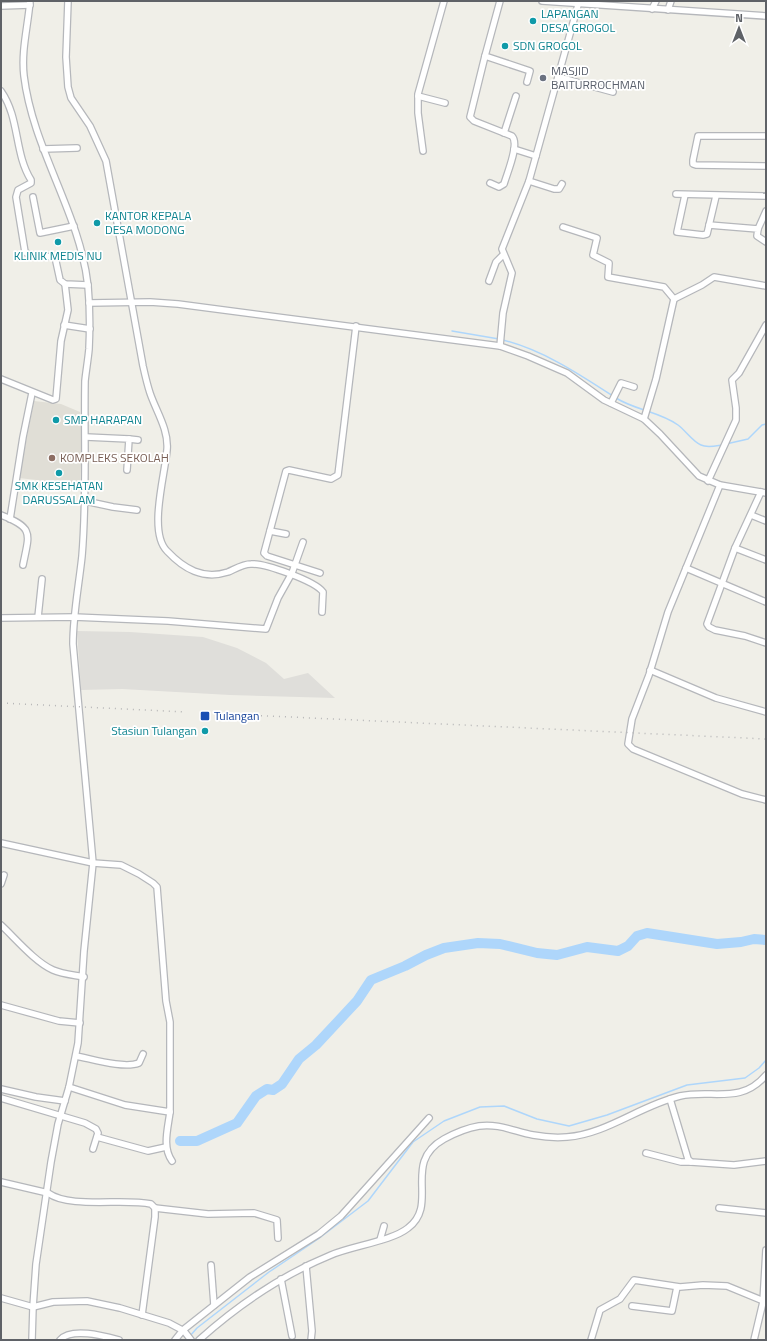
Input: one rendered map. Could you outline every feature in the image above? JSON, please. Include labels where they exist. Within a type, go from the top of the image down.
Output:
[{"type":"street","points":[[68,1],[66,57],[68,87],[71,98],[90,126],[106,161],[134,303],[143,366],[167,442],[159,524],[161,542],[165,550],[182,566],[200,574],[218,575],[251,564],[320,573]]},
{"type":"street","points":[[423,151],[418,113],[418,96],[444,1]]},
{"type":"street","points":[[490,183],[499,187],[504,184],[514,149],[514,138],[504,132],[474,121],[470,117],[500,1]]},
{"type":"street","points":[[544,1],[578,5],[766,16]]},
{"type":"street","points":[[652,9],[656,1]]},
{"type":"street","points":[[668,10],[671,1]]},
{"type":"street","points":[[1,6],[30,3],[23,54],[27,90],[44,149],[74,226],[83,260],[88,285],[90,329],[85,379],[85,501],[82,554],[74,617],[73,644],[93,863],[76,1056],[70,1087],[60,1116],[51,1162],[48,1193],[36,1264],[32,1307],[32,1340]]},
{"type":"street","points":[[500,341],[512,273],[509,264],[503,255],[502,249],[529,181],[578,5]]},
{"type":"street","points":[[485,56],[530,71],[527,82]]},
{"type":"street","points":[[558,77],[613,92]]},
{"type":"street","points":[[1,91],[9,104],[24,162],[31,180],[31,183],[18,190],[16,196],[25,252],[30,255],[55,257],[60,280],[65,284],[88,285]]},
{"type":"street","points":[[418,96],[445,103]]},
{"type":"street","points":[[504,132],[516,96]]},
{"type":"street","points":[[766,136],[698,136],[693,162],[696,165],[766,166]]},
{"type":"street","points":[[44,149],[77,148]]},
{"type":"street","points":[[514,149],[536,156]]},
{"type":"street","points":[[529,181],[554,189],[559,188],[562,184]]},
{"type":"street","points":[[676,194],[766,196]]},
{"type":"street","points":[[685,195],[677,232],[704,235],[707,234],[716,196]]},
{"type":"street","points":[[33,197],[40,233],[74,226]]},
{"type":"street","points":[[766,211],[758,229],[757,236],[766,242]]},
{"type":"street","points":[[709,225],[758,229]]},
{"type":"street","points":[[563,227],[597,238],[593,256],[609,263],[608,277],[664,287],[674,299]]},
{"type":"street","points":[[489,281],[496,262],[503,255]]},
{"type":"street","points":[[644,419],[656,379],[674,299],[716,276],[766,286]]},
{"type":"street","points":[[1,379],[32,393],[56,400],[58,396],[61,341],[68,310],[65,284]]},
{"type":"street","points":[[89,303],[178,304],[356,326],[500,341],[528,356],[567,373],[613,399],[644,419],[660,434],[695,473],[708,481],[720,485],[764,493],[751,515],[735,548],[707,626],[715,630],[744,636],[766,643]]},
{"type":"street","points":[[64,325],[90,329]]},
{"type":"street","points":[[708,481],[736,420],[732,380],[739,373],[766,325]]},
{"type":"street","points":[[322,612],[323,592],[320,588],[293,570],[264,555],[286,471],[289,470],[331,479],[338,475],[356,326]]},
{"type":"street","points":[[613,399],[621,383],[634,387]]},
{"type":"street","points":[[10,519],[32,393]]},
{"type":"street","points":[[86,438],[138,440]]},
{"type":"street","points":[[127,470],[129,439]]},
{"type":"street","points":[[720,485],[668,612],[650,670],[632,719],[628,741],[629,747],[742,794],[766,800]]},
{"type":"street","points":[[85,501],[137,510]]},
{"type":"street","points":[[1,515],[23,526],[28,534],[23,565]]},
{"type":"street","points":[[751,515],[766,521]]},
{"type":"street","points":[[270,531],[286,534]]},
{"type":"street","points":[[1,618],[74,617],[168,621],[265,629],[268,627],[274,608],[293,570],[303,542]]},
{"type":"street","points":[[735,548],[766,560]]},
{"type":"street","points":[[686,568],[766,602]]},
{"type":"street","points":[[38,617],[42,579]]},
{"type":"street","points":[[650,670],[716,698],[766,712]]},
{"type":"street","points":[[1,843],[93,863],[121,865],[139,874],[157,887],[166,1001],[170,1022],[170,1112],[166,1147],[167,1154],[172,1161]]},
{"type":"street","points":[[1,884],[4,875]]},
{"type":"street","points":[[1,925],[27,951],[47,967],[84,977]]},
{"type":"street","points":[[1,1005],[59,1021],[80,1023]]},
{"type":"street","points":[[76,1056],[116,1064],[136,1064],[139,1063],[143,1054]]},
{"type":"street","points":[[199,1340],[235,1310],[281,1279],[306,1266],[351,1247],[380,1240],[402,1232],[415,1222],[422,1203],[425,1156],[436,1143],[451,1135],[466,1129],[489,1125],[550,1137],[581,1135],[670,1098],[696,1094],[739,1093],[759,1084],[766,1075]]},
{"type":"street","points":[[70,1087],[125,1105],[170,1112]]},
{"type":"street","points":[[1,1088],[17,1097],[60,1116],[85,1123],[96,1128],[98,1134],[94,1149]]},
{"type":"street","points":[[1,1098],[17,1097],[64,1105]]},
{"type":"street","points":[[670,1098],[688,1159],[691,1162]]},
{"type":"street","points":[[176,1340],[183,1330],[250,1277],[319,1234],[340,1216],[429,1118]]},
{"type":"street","points":[[97,1137],[151,1150],[166,1147]]},
{"type":"street","points":[[646,1153],[681,1162],[734,1165],[766,1161]]},
{"type":"street","points":[[1,1182],[48,1193],[53,1197],[76,1201],[143,1202],[150,1204],[155,1208],[208,1214],[257,1214],[277,1220],[278,1238]]},
{"type":"street","points":[[142,1315],[152,1249],[155,1208]]},
{"type":"street","points":[[719,1208],[766,1213]]},
{"type":"street","points":[[380,1240],[384,1226]]},
{"type":"street","points":[[754,1340],[765,1302],[766,1250]]},
{"type":"street","points":[[211,1265],[214,1305]]},
{"type":"street","points":[[306,1266],[312,1330],[311,1340]]},
{"type":"street","points":[[281,1279],[292,1336]]},
{"type":"street","points":[[591,1340],[600,1310],[620,1299],[633,1280],[677,1287],[703,1285],[727,1286],[765,1302]]},
{"type":"street","points":[[632,1306],[672,1311],[677,1287]]},
{"type":"street","points":[[1,1298],[32,1307],[53,1302],[87,1301],[169,1323],[183,1330],[191,1340]]},
{"type":"street","points":[[60,1340],[63,1336],[75,1333],[119,1340]]},
{"type":"shaded area","name":"KOMPLEKS SEKOLAH","points":[[34,401],[61,404],[80,412],[82,438],[80,485],[19,478]]},
{"type":"shaded area","points":[[77,631],[130,632],[203,637],[237,648],[266,663],[284,679],[308,673],[335,698],[230,695],[122,689],[81,690]]},
{"type":"waterway","points":[[452,331],[499,339]]},
{"type":"waterway","points":[[503,340],[518,344],[546,356],[574,371],[613,396]]},
{"type":"waterway","points":[[616,398],[671,421],[703,446],[708,447],[722,445]]},
{"type":"waterway","points":[[726,444],[748,439],[762,425],[766,424]]},
{"type":"waterway","points":[[180,1141],[197,1141],[237,1123],[256,1096],[267,1089],[273,1090],[282,1084],[299,1059],[316,1045],[357,1001],[371,980],[444,948],[478,943],[500,944],[537,953],[557,955],[587,947],[618,951],[628,946],[637,936],[647,933],[717,944],[741,942],[754,939],[766,940]]},
{"type":"waterway","points":[[190,1336],[197,1328],[269,1272],[318,1239],[368,1201],[413,1142],[444,1121],[480,1107],[504,1106],[537,1119],[569,1126],[607,1115],[687,1085],[745,1078],[759,1068],[766,1060]]},
{"type":"railway","points":[[1,703],[186,712]]},
{"type":"railway","points":[[225,714],[766,739]]},
{"type":"place","name":"LAPANGAN DESA GROGOL","points":[[533,21]]},
{"type":"place","name":"SDN GROGOL","points":[[505,46]]},
{"type":"place","name":"MASJID BAITURROCHMAN","points":[[543,78]]},
{"type":"place","name":"KANTOR KEPALA DESA MODONG","points":[[97,223]]},
{"type":"place","name":"KLINIK MEDIS NU","points":[[58,242]]},
{"type":"place","name":"SMP HARAPAN","points":[[56,420]]},
{"type":"place","name":"KOMPLEKS SEKOLAH","points":[[52,458]]},
{"type":"place","name":"SMK KESEHATAN DARUSSALAM","points":[[59,473]]},
{"type":"place","name":"Tulangan","points":[[205,716]]},
{"type":"place","name":"Stasiun Tulangan","points":[[205,731]]}]
